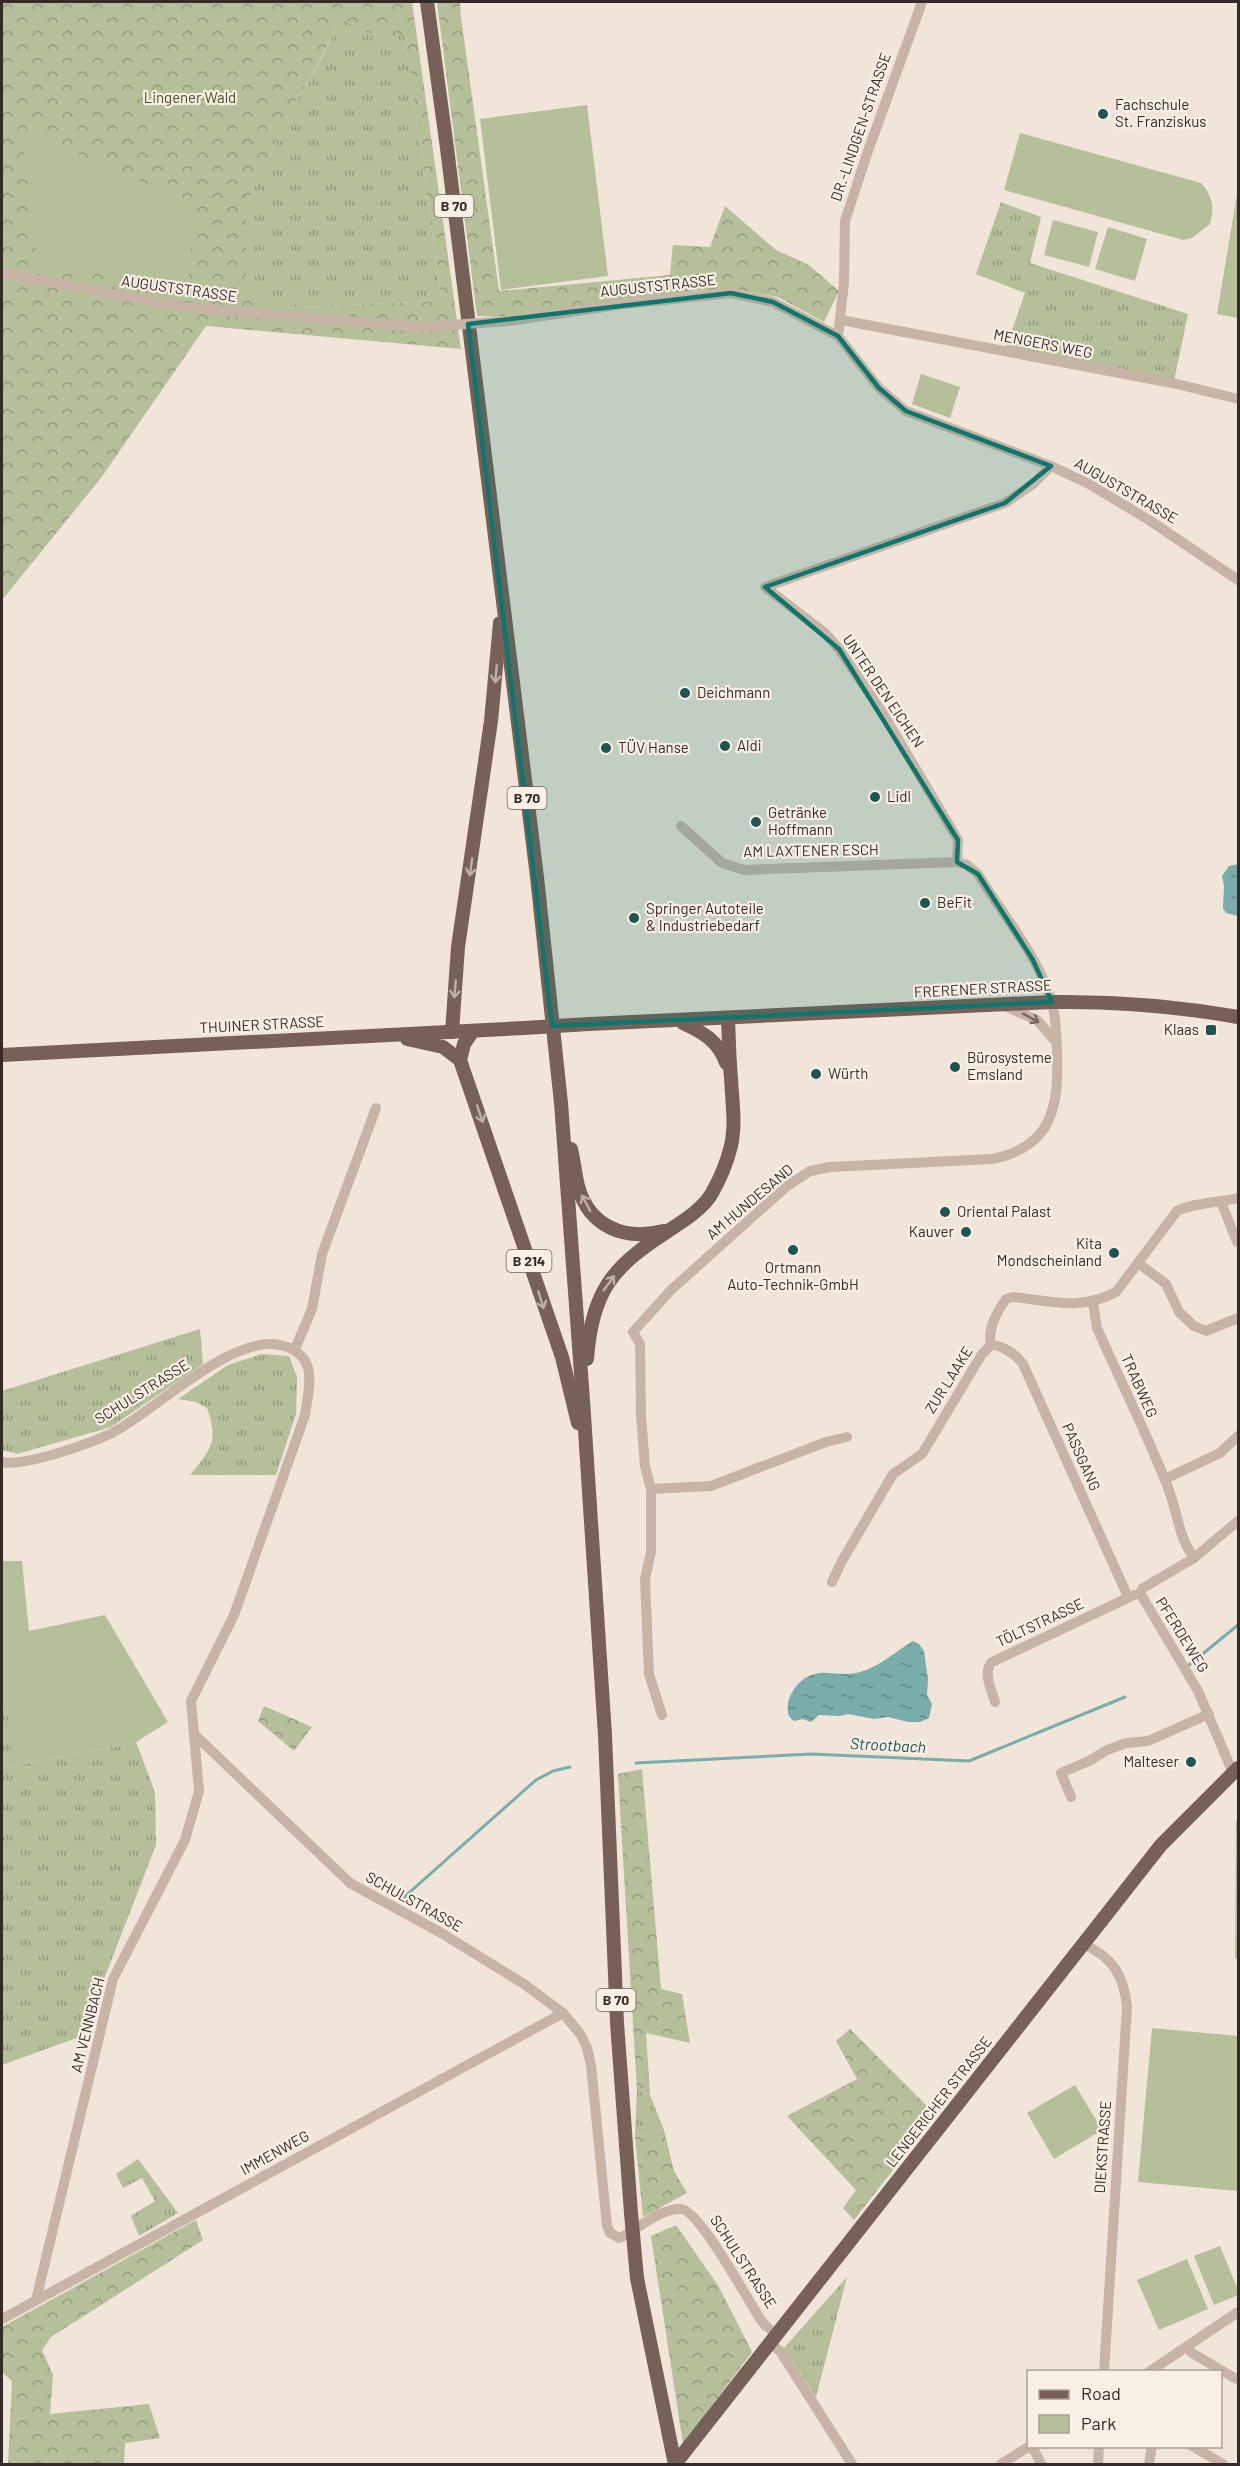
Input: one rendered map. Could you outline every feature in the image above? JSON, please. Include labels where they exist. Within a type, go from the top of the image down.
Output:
[{"type":"main road","name":"B 70","points":[[427,2],[535,865],[561,1103],[584,1400],[606,1736],[617,2023],[631,2213],[638,2278],[675,2464]]},
{"type":"main road","points":[[452,1032],[458,947],[492,721],[502,594]]},
{"type":"main road","name":"FRERENER STRASSE","points":[[589,1024],[1052,1002],[1123,1002],[1187,1008],[1239,1017]]},
{"type":"main road","points":[[584,1400],[588,1342],[599,1297],[627,1260],[688,1218],[711,1196],[722,1173],[731,1145],[734,1121],[728,1019]]},
{"type":"main road","points":[[678,1021],[702,1032],[715,1043],[723,1052],[730,1074]]},
{"type":"main road","name":"THUINER STRASSE","points":[[2,1055],[396,1036],[589,1024]]},
{"type":"main road","points":[[396,1036],[443,1047],[460,1059],[464,1044],[473,1030]]},
{"type":"main road","name":"B 214","points":[[460,1059],[561,1357],[587,1466]]},
{"type":"main road","points":[[561,1103],[579,1188],[589,1210],[602,1223],[630,1235],[651,1234],[673,1228]]},
{"type":"main road","name":"LENGERICHER STRASSE","points":[[675,2464],[1161,1845],[1236,1770]]},
{"type":"street","name":"DR.-LINDGEN-STRASSE","points":[[838,336],[841,320],[845,221],[853,191],[922,2]]},
{"type":"street","name":"AUGUSTSTRASSE","points":[[2,273],[183,307],[422,327],[508,321],[624,304],[731,293],[773,302],[838,336],[879,388],[906,411],[1051,466],[1089,484],[1239,580]]},
{"type":"street","name":"MENGERS WEG","points":[[841,320],[1177,384],[1239,399]]},
{"type":"street","name":"UNTER DEN EICHEN","points":[[957,862],[958,840],[882,712],[839,649],[825,633],[765,587],[1005,503],[1033,484],[1051,466]]},
{"type":"street","name":"AM LAXTENER ESCH","points":[[681,826],[722,863],[744,870],[957,862]]},
{"type":"street","points":[[957,862],[967,865],[978,874],[1033,960],[1052,1002]]},
{"type":"street","name":"AM HUNDESAND","points":[[662,1715],[649,1674],[645,1579],[651,1552],[651,1489],[645,1467],[641,1416],[640,1344],[633,1332],[647,1314],[788,1186],[810,1172],[830,1167],[992,1159],[1010,1155],[1042,1134],[1053,1114],[1058,1084],[1055,1013],[1052,1002]]},
{"type":"street","points":[[998,1004],[1030,1016],[1046,1029],[1056,1042]]},
{"type":"street","points":[[194,1734],[191,1701],[234,1615],[305,1415],[310,1383],[309,1369],[304,1356],[295,1349],[312,1310],[322,1254],[376,1108]]},
{"type":"street","points":[[1093,1303],[1116,1292],[1177,1211],[1190,1204],[1239,1198]]},
{"type":"street","points":[[1221,1202],[1237,1242]]},
{"type":"street","points":[[1138,1263],[1166,1284],[1179,1312],[1194,1326],[1206,1331],[1239,1318]]},
{"type":"street","name":"ZUR LAAKE","points":[[832,1582],[893,1474],[922,1454],[982,1354],[991,1345],[991,1327],[1006,1299],[1013,1297],[1046,1302],[1093,1303]]},
{"type":"street","name":"TRABWEG","points":[[1093,1303],[1097,1328],[1165,1479],[1176,1508],[1183,1541],[1194,1558]]},
{"type":"street","name":"SCHULSTRASSE","points":[[2,1462],[9,1464],[47,1456],[112,1433],[203,1371],[236,1353],[258,1345],[275,1343],[295,1349]]},
{"type":"street","name":"PASSGANG","points":[[991,1345],[1000,1346],[1020,1359],[1023,1364],[1128,1597]]},
{"type":"street","points":[[1165,1479],[1220,1453],[1239,1436]]},
{"type":"street","points":[[651,1489],[711,1486],[826,1442],[847,1437]]},
{"type":"street","name":"PFERDEWEG","points":[[1236,1770],[1194,1683],[1140,1593],[1143,1588],[1194,1558],[1239,1521]]},
{"type":"street","name":"TÖLTSTRASSE","points":[[995,1702],[987,1673],[992,1662],[1140,1593]]},
{"type":"street","points":[[1071,1797],[1060,1773],[1089,1761],[1107,1750],[1126,1743],[1148,1741],[1209,1714]]},
{"type":"street","name":"SCHULSTRASSE","points":[[194,1734],[350,1883],[524,1984],[562,2013],[581,2035],[591,2065],[596,2130],[607,2226],[610,2233],[619,2238],[667,2212],[681,2209],[688,2211],[702,2227],[852,2464]]},
{"type":"street","name":"AM VENNBACH","points":[[36,2300],[113,1979],[185,1840],[199,1791],[194,1734]]},
{"type":"street","name":"DIEKSTRASSE","points":[[1083,1944],[1100,1951],[1109,1960],[1125,1991],[1127,2007],[1104,2370]]},
{"type":"street","name":"IMMENWEG","points":[[2,2319],[562,2013]]},
{"type":"street","points":[[1152,2370],[1239,2312]]},
{"type":"street","points":[[1188,2348],[1192,2353],[1222,2370]]},
{"type":"street","points":[[1222,2370],[1239,2380]]},
{"type":"street","points":[[1001,2464],[1028,2448]]},
{"type":"street","points":[[1032,2448],[1041,2464]]},
{"type":"street","points":[[1098,2464],[1099,2448]]},
{"type":"street","points":[[1149,2464],[1152,2448]]},
{"type":"street","points":[[1195,2448],[1223,2464]]},
{"type":"highlighted area","points":[[731,293],[773,302],[838,336],[879,388],[906,411],[1051,466],[1005,503],[765,587],[839,649],[958,840],[957,862],[978,874],[1033,960],[1052,1002],[552,1026],[468,324]]},
{"type":"green space","name":"Lingener Wald","points":[[2,2],[412,2],[461,349],[206,326],[101,478],[2,600]],"holes":[[[340,18],[368,33],[405,36],[441,297],[434,301],[279,308],[256,301],[246,281],[246,212],[252,191],[289,114],[323,55]]]},
{"type":"green space","points":[[437,2],[460,2],[499,291],[670,275],[673,245],[710,247],[725,206],[776,250],[809,265],[839,291],[824,322],[778,297],[732,289],[697,291],[510,317],[477,316]]},
{"type":"green space","points":[[340,18],[368,33],[405,35],[441,297],[434,301],[279,308],[256,301],[246,281],[246,212],[252,191],[289,114],[323,56]]},
{"type":"green space","points":[[587,105],[608,276],[501,290],[480,119]]},
{"type":"green space","points":[[21,129],[195,206],[188,284],[37,264]]},
{"type":"green space","points":[[1020,133],[1201,183],[1212,202],[1210,224],[1192,238],[1183,240],[1004,190]]},
{"type":"green space","points":[[1238,188],[1238,318],[1217,314]]},
{"type":"green space","points":[[1001,202],[1041,217],[1030,263],[1188,314],[1174,381],[1006,347],[1025,293],[976,274]]},
{"type":"green space","points":[[1053,220],[1098,232],[1089,267],[1044,255]]},
{"type":"green space","points":[[1108,227],[1147,239],[1135,281],[1095,269]]},
{"type":"green space","points":[[921,374],[960,387],[950,418],[912,404]]},
{"type":"green space","points":[[200,1329],[203,1364],[111,1427],[17,1454],[2,1450],[2,1391]]},
{"type":"green space","points":[[262,1354],[289,1356],[297,1377],[296,1414],[276,1475],[190,1475],[211,1445],[211,1420],[207,1408],[196,1402],[178,1399],[228,1365]]},
{"type":"green space","points":[[2,1561],[22,1561],[29,1631],[105,1615],[168,1722],[136,1742],[8,1767],[15,1727],[2,1708]]},
{"type":"green space","points":[[264,1706],[312,1727],[294,1751],[258,1721]]},
{"type":"green space","points":[[2,1708],[15,1727],[9,1767],[136,1742],[155,1792],[156,1845],[82,2036],[2,2065]]},
{"type":"green space","points":[[642,1769],[661,1989],[682,1994],[690,2043],[646,2033],[650,2095],[637,2090],[618,1774]]},
{"type":"green space","points":[[1236,1820],[1238,1820],[1238,1959],[1235,1959]]},
{"type":"green space","points":[[1152,2028],[1238,2036],[1238,2191],[1138,2182]]},
{"type":"green space","points":[[850,2029],[936,2115],[854,2220],[843,2208],[856,2190],[787,2116],[857,2079],[836,2041]]},
{"type":"green space","points":[[1075,2085],[1102,2130],[1054,2159],[1027,2113]]},
{"type":"green space","points":[[637,2090],[650,2095],[664,2130],[635,2137]]},
{"type":"green space","points":[[664,2130],[674,2171],[687,2193],[643,2217],[635,2137]]},
{"type":"green space","points":[[138,2159],[178,2213],[139,2236],[131,2216],[155,2201],[142,2178],[123,2188],[116,2174]]},
{"type":"green space","points":[[196,2220],[203,2240],[51,2337],[42,2350],[53,2375],[50,2414],[149,2404],[160,2438],[125,2443],[124,2464],[8,2464],[12,2381],[2,2372],[2,2327]]},
{"type":"green space","points":[[676,2225],[719,2287],[752,2352],[683,2444],[651,2236]]},
{"type":"green space","points":[[1220,2246],[1238,2295],[1214,2305],[1194,2256]]},
{"type":"green space","points":[[1187,2259],[1208,2309],[1159,2330],[1137,2280]]},
{"type":"green space","points":[[847,2277],[816,2397],[784,2348]]},
{"type":"water","points":[[1238,864],[1238,916],[1226,913],[1223,908],[1222,876],[1229,866]]},
{"type":"water","points":[[913,1641],[919,1644],[924,1651],[928,1679],[927,1695],[932,1704],[929,1718],[920,1722],[908,1722],[888,1717],[874,1719],[848,1714],[819,1715],[811,1722],[803,1719],[794,1721],[789,1716],[790,1697],[805,1678],[820,1673],[851,1674],[867,1670]]},
{"type":"waterway","name":"Strootbach","points":[[1189,1665],[1238,1625]]},
{"type":"waterway","name":"Strootbach","points":[[636,1763],[811,1754],[969,1761],[1125,1697]]},
{"type":"waterway","name":"Strootbach","points":[[402,1899],[536,1780],[553,1771],[570,1767]]},
{"type":"place","name":"Fachschule St. Franziskus","points":[[1103,114]]},
{"type":"place","name":"Deichmann","points":[[685,693]]},
{"type":"place","name":"Aldi","points":[[725,746]]},
{"type":"place","name":"TÜV Hanse","points":[[606,748]]},
{"type":"place","name":"Lidl","points":[[875,797]]},
{"type":"place","name":"Getränke Hoffmann","points":[[756,822]]},
{"type":"place","name":"BeFit","points":[[925,903]]},
{"type":"place","name":"Springer Autoteile & Industriebedarf","points":[[634,918]]},
{"type":"place","name":"Klaas","points":[[1211,1030]]},
{"type":"place","name":"Bürosysteme Emsland","points":[[955,1067]]},
{"type":"place","name":"Würth","points":[[816,1074]]},
{"type":"place","name":"Oriental Palast","points":[[945,1212]]},
{"type":"place","name":"Kauver","points":[[966,1232]]},
{"type":"place","name":"Ortmann Auto-Technik-GmbH","points":[[793,1250]]},
{"type":"place","name":"Kita Mondscheinland","points":[[1114,1253]]},
{"type":"place","name":"Malteser","points":[[1191,1762]]}]
